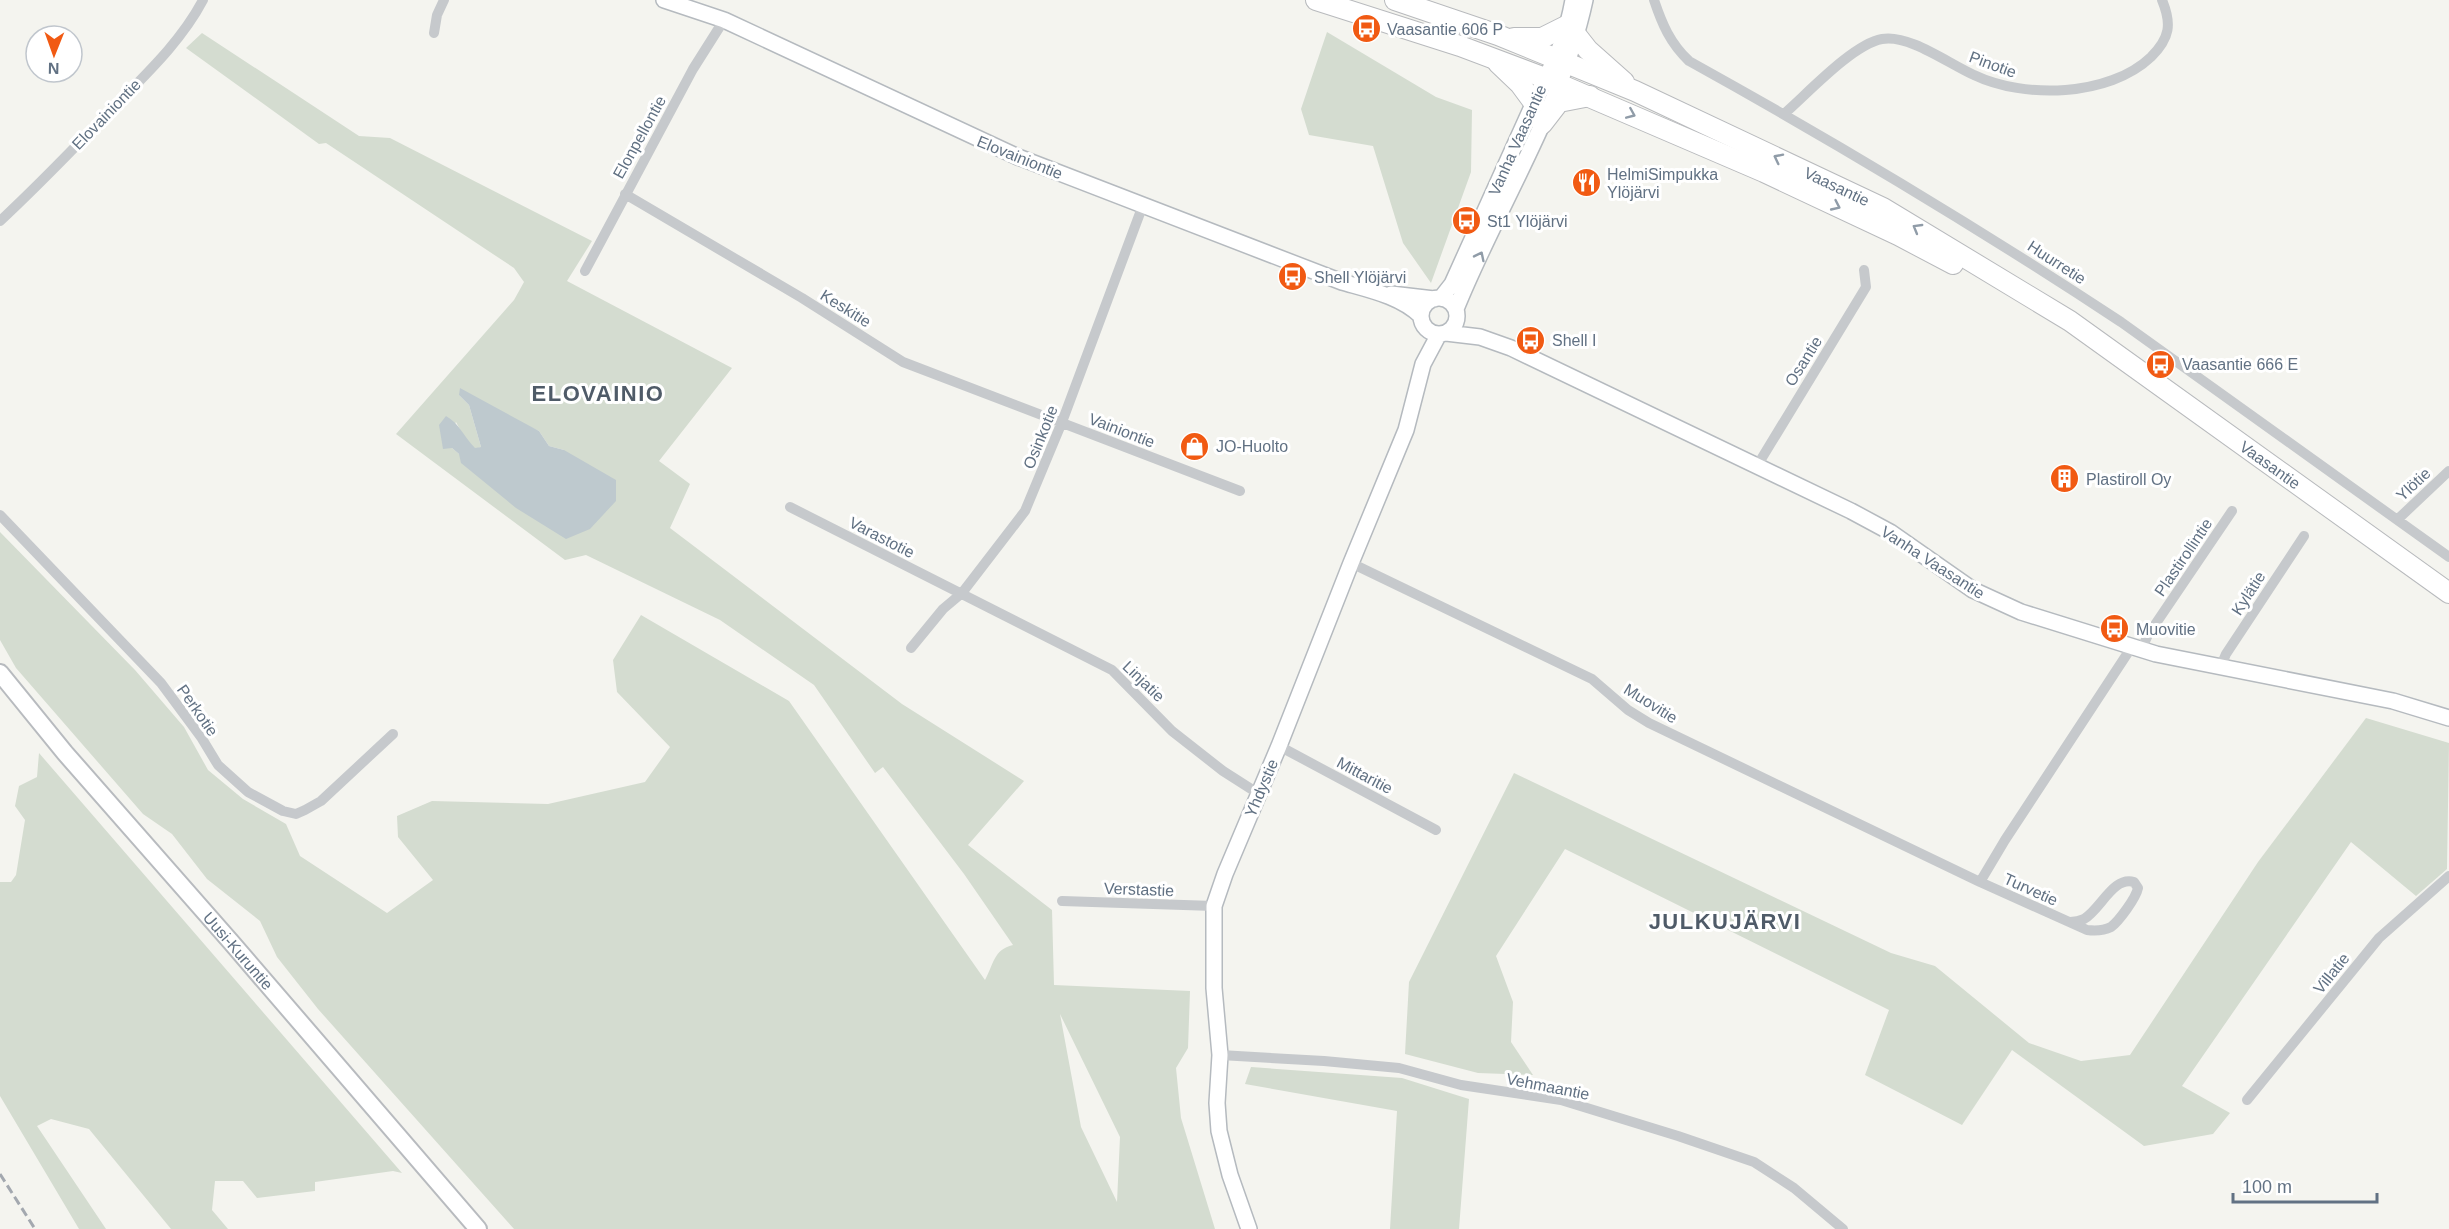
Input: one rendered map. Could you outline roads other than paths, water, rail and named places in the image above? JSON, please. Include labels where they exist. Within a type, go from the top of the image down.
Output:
[{"type":"highway","name":"Vaasantie","points":[[1316,0],[1492,57],[1590,96],[1764,172],[1888,231],[2091,337]]},
{"type":"highway","name":"Vaasantie","points":[[1395,0],[1498,35],[1635,91],[1883,208],[2037,299],[2217,424],[2449,593]]},
{"type":"highway","points":[[1498,35],[1528,40],[1573,31],[1598,60],[1635,91]]},
{"type":"highway","points":[[1492,57],[1520,84],[1534,103]]},
{"type":"highway","points":[[1542,124],[1559,102],[1590,96]]},
{"type":"main road","name":"Elovainiontie","points":[[664,0],[724,20],[1018,158],[1342,282],[1385,294],[1438,299]]},
{"type":"main road","points":[[1573,0],[1573,31]]},
{"type":"main road","points":[[1552,80],[1586,0]]},
{"type":"main road","name":"Vanha Vaasantie","points":[[1438,299],[1452,284],[1534,103],[1552,80]]},
{"type":"main road","name":"Vanha Vaasantie","points":[[1480,337],[1457,313],[1542,124],[1552,80]]},
{"type":"main road","name":"Elovainiontie","points":[[1385,294],[1415,310],[1422,318]]},
{"type":"main road","points":[[1438,299],[1450,302],[1457,313],[1455,326],[1443,334],[1430,332],[1422,318],[1424,306],[1438,299]]},
{"type":"main road","name":"Yhdystie","points":[[1422,318],[1423,363]]},
{"type":"main road","name":"Vanha Vaasantie","points":[[1443,334],[1480,337],[1534,358],[1890,532],[1973,590],[2038,618],[2136,649],[2220,668],[2393,701],[2449,718]]},
{"type":"main road","name":"Yhdystie","points":[[1249,1229],[1230,1175],[1219,1131],[1217,1103],[1220,1055],[1214,988],[1214,906],[1406,430],[1423,363],[1443,334]]},
{"type":"main road","name":"Uusi-Kuruntie","points":[[0,673],[65,753],[478,1229]]},
{"type":"street","name":"Elovainiontie","points":[[0,221],[171,47],[203,0]]},
{"type":"street","points":[[434,33],[437,15],[444,0]]},
{"type":"street","name":"Huurretie","points":[[1654,0],[1664,30],[1689,61],[1785,114],[1953,213],[2081,296],[2449,557]]},
{"type":"street","name":"Pinotie","points":[[1785,114],[1847,58],[1866,45],[1883,39],[1892,39],[1919,47],[1995,84],[2033,92],[2095,85],[2131,71],[2160,47],[2169,31],[2168,14],[2162,0]]},
{"type":"street","name":"Elonpellontie","points":[[585,271],[693,69],[724,20]]},
{"type":"street","name":"Keskitie","points":[[625,194],[802,298],[903,362],[1062,422]]},
{"type":"street","name":"Osinkotie","points":[[911,648],[943,609],[962,593],[1025,511],[1062,422],[1143,205]]},
{"type":"street","name":"Osantie","points":[[1756,466],[1866,287],[1864,270]]},
{"type":"street","name":"Vainiontie","points":[[1062,422],[1240,491]]},
{"type":"street","name":"Ylötie","points":[[2398,519],[2449,471]]},
{"type":"street","name":"Varastotie","points":[[789,507],[962,593]]},
{"type":"street","name":"Plastirollintie","points":[[2136,649],[2148,635],[2232,511]]},
{"type":"street","name":"Perkotie","points":[[0,515],[161,683],[201,737],[218,765],[248,792],[283,811],[296,814],[321,801],[393,735]]},
{"type":"street","name":"Kylätie","points":[[2220,668],[2226,654],[2304,536]]},
{"type":"street","name":"Muovitie","points":[[1351,563],[1592,679],[1628,710],[1649,723],[1980,882]]},
{"type":"street","name":"Linjatie","points":[[962,593],[1112,670],[1172,731],[1223,771],[1258,794]]},
{"type":"street","points":[[1980,882],[2005,840],[2136,649]]},
{"type":"street","name":"Mittaritie","points":[[1279,746],[1436,830]]},
{"type":"street","name":"Villatie","points":[[2247,1100],[2379,938],[2449,876]]},
{"type":"street","name":"Turvetie","points":[[1980,882],[2087,930],[2099,931],[2111,926],[2136,896],[2138,888],[2134,882],[2127,880],[2119,883],[2083,920],[2070,922]]},
{"type":"street","name":"Verstastie","points":[[1062,902],[1214,906]]},
{"type":"street","name":"Vehmaantie","points":[[1220,1055],[1399,1068],[1461,1085],[1561,1100],[1754,1162],[1794,1188],[1844,1229]]},
{"type":"railway","points":[[0,1174],[35,1229]]},
{"type":"place","name":"Vaasantie 606 P","points":[[1366,29]]},
{"type":"place","name":"HelmiSimpukka Ylöjärvi","points":[[1586,183]]},
{"type":"place","name":"St1 Ylöjärvi","points":[[1466,221]]},
{"type":"place","name":"Shell Ylöjärvi","points":[[1293,277]]},
{"type":"place","name":"Shell I","points":[[1531,340]]},
{"type":"place","name":"Vaasantie 666 E","points":[[2161,364]]},
{"type":"place","name":"JO-Huolto","points":[[1195,446]]},
{"type":"place","name":"Plastiroll Oy","points":[[2065,479]]},
{"type":"place","name":"Muovitie","points":[[2115,629]]},
{"type":"district","name":"ELOVAINIO","points":[[598,393]]},
{"type":"district","name":"JULKUJÄRVI","points":[[1725,921]]}]
